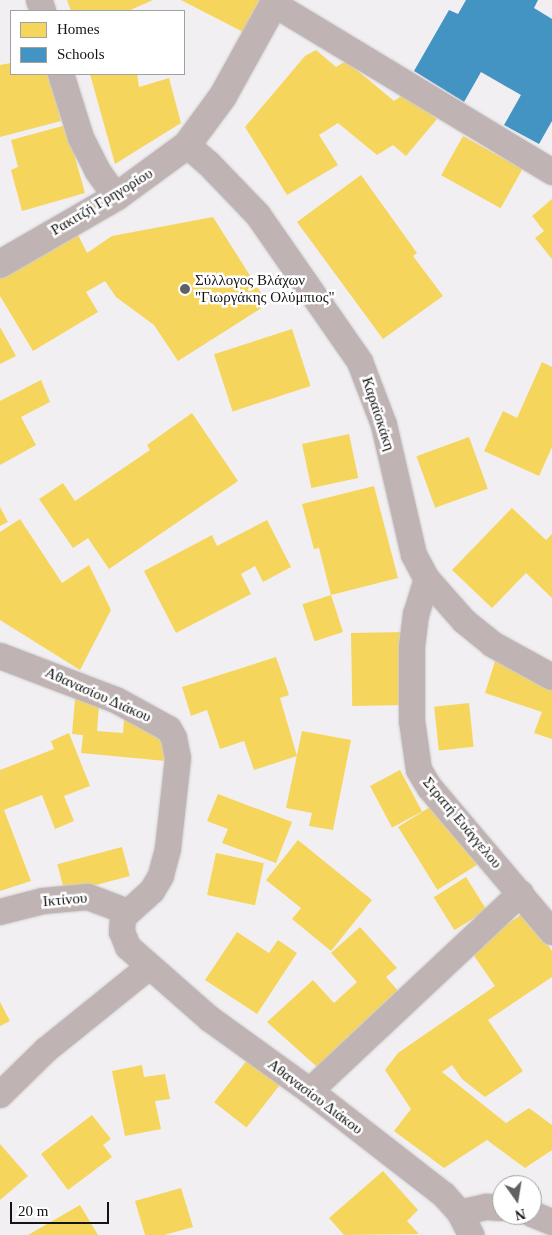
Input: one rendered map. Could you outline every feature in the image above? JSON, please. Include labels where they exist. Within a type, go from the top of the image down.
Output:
[{"type":"street","name":"Ρακιτζή Γρηγορίου","points":[[0,264],[116,197],[187,145],[223,96],[275,2],[552,172]]},
{"type":"street","points":[[61,75],[81,138],[97,170],[116,197]]},
{"type":"street","name":"Καραϊσκάκη","points":[[187,145],[208,162],[258,215],[360,362],[384,425],[414,554],[427,579],[464,620],[492,644],[552,677]]},
{"type":"street","name":"Στρατή Ευάγγελου","points":[[427,579],[416,614],[412,647],[412,722],[417,762],[430,788],[521,893],[552,932]]},
{"type":"street","name":"Αθανασίου Διάκου","points":[[0,656],[116,700],[159,722],[174,738],[177,784],[164,865],[152,891],[128,912],[122,921],[123,937],[132,951],[210,1019],[310,1091],[444,1196],[466,1224]]},
{"type":"street","points":[[310,1091],[521,893]]},
{"type":"street","name":"Ικτίνου","points":[[0,912],[43,901],[88,897],[128,912]]},
{"type":"street","points":[[0,1095],[46,1050],[149,967]]},
{"type":"street","points":[[466,1224],[487,1206],[492,1207]]},
{"type":"building: Homes","points":[[67,0],[153,0],[130,10],[71,10]]},
{"type":"building: Homes","points":[[181,0],[263,0],[245,33]]},
{"type":"building: Homes","points":[[316,50],[336,67],[346,61],[394,101],[406,93],[437,119],[406,156],[393,145],[377,155],[338,123],[319,135],[338,165],[287,195],[245,127],[305,56]]},
{"type":"building: Homes","points":[[10,63],[10,75],[49,75],[61,121],[0,137],[0,65]]},
{"type":"building: Homes","points":[[90,75],[137,75],[139,87],[169,78],[181,123],[115,164]]},
{"type":"building: Homes","points":[[66,125],[85,193],[22,211],[11,170],[18,167],[11,140]]},
{"type":"building: Homes","points":[[463,136],[522,169],[501,208],[441,175]]},
{"type":"building: Homes","points":[[361,175],[417,253],[413,256],[443,296],[383,339],[297,222]]},
{"type":"building: Homes","points":[[552,199],[552,259],[535,238],[544,231],[532,216]]},
{"type":"building: Homes","name":"Σύλλογος Βλάχων \"Γιωργάκης Ολύμπιος\"","points":[[213,217],[268,304],[178,361],[154,325],[116,297],[105,281],[86,292],[98,312],[33,351],[0,296],[0,264],[71,221],[87,253],[112,236]]},
{"type":"building: Homes","points":[[0,327],[16,356],[0,364]]},
{"type":"building: Homes","points":[[292,329],[311,386],[233,411],[214,354]]},
{"type":"building: Homes","points":[[542,362],[552,367],[552,447],[539,476],[484,451],[503,411],[517,418]]},
{"type":"building: Homes","points":[[41,380],[50,402],[21,417],[36,445],[0,465],[0,401]]},
{"type":"building: Homes","points":[[192,413],[238,481],[109,569],[88,538],[73,548],[39,499],[63,483],[75,501],[150,450],[147,445]]},
{"type":"building: Homes","points":[[349,434],[358,478],[311,488],[302,444]]},
{"type":"building: Homes","points":[[469,437],[488,489],[435,508],[416,456]]},
{"type":"building: Homes","points":[[374,486],[398,578],[331,595],[319,548],[314,549],[302,504]]},
{"type":"building: Homes","points":[[0,507],[8,522],[0,526]]},
{"type":"building: Homes","points":[[512,508],[546,540],[552,534],[552,598],[526,573],[492,608],[452,570]]},
{"type":"building: Homes","points":[[20,519],[62,583],[89,565],[111,610],[80,670],[0,620],[0,532]]},
{"type":"building: Homes","points":[[267,520],[291,567],[263,582],[255,566],[241,574],[251,594],[176,633],[144,571],[212,535],[217,546]]},
{"type":"building: Homes","points":[[331,595],[343,632],[315,641],[302,604]]},
{"type":"building: Homes","points":[[405,632],[406,705],[352,706],[351,633]]},
{"type":"building: Homes","points":[[276,657],[289,695],[280,698],[297,756],[254,770],[244,741],[220,749],[207,710],[191,716],[182,687]]},
{"type":"building: Homes","points":[[496,658],[552,681],[552,739],[534,733],[542,712],[485,693]]},
{"type":"building: Homes","points":[[76,688],[100,693],[97,731],[123,733],[124,719],[164,725],[166,761],[81,753],[83,735],[72,734]]},
{"type":"building: Homes","points":[[469,703],[474,747],[439,750],[434,707]]},
{"type":"building: Homes","points":[[302,731],[351,740],[333,830],[309,826],[312,813],[286,808]]},
{"type":"building: Homes","points":[[69,733],[90,786],[64,796],[74,821],[55,829],[42,795],[4,810],[31,881],[0,891],[0,770],[54,749],[51,741]]},
{"type":"building: Homes","points":[[400,770],[422,811],[392,827],[370,786]]},
{"type":"building: Homes","points":[[218,794],[292,822],[276,863],[222,843],[228,829],[207,821]]},
{"type":"building: Homes","points":[[438,802],[477,865],[437,890],[398,827]]},
{"type":"building: Homes","points":[[298,840],[372,900],[331,951],[292,919],[301,908],[266,880]]},
{"type":"building: Homes","points":[[122,847],[130,876],[65,893],[57,864]]},
{"type":"building: Homes","points":[[216,853],[264,863],[255,905],[207,895]]},
{"type":"building: Homes","points":[[466,877],[487,910],[454,930],[434,897]]},
{"type":"building: Homes","points":[[525,912],[552,951],[552,977],[488,1020],[523,1071],[485,1097],[462,1079],[452,1065],[442,1072],[506,1123],[529,1108],[552,1125],[552,1150],[525,1168],[487,1140],[444,1168],[394,1131],[411,1109],[385,1070],[398,1053],[495,986],[470,950]]},
{"type":"building: Homes","points":[[360,927],[397,968],[386,977],[406,1000],[326,1075],[267,1022],[313,980],[334,1003],[357,982],[331,953]]},
{"type":"building: Homes","points":[[237,932],[269,953],[278,940],[297,953],[257,1014],[205,980]]},
{"type":"building: Homes","points":[[0,1002],[10,1021],[0,1026]]},
{"type":"building: Homes","points":[[248,1059],[280,1084],[246,1128],[214,1102]]},
{"type":"building: Homes","points":[[142,1065],[144,1077],[165,1074],[170,1099],[155,1101],[161,1129],[125,1136],[112,1071]]},
{"type":"building: Homes","points":[[92,1115],[111,1139],[103,1145],[112,1157],[68,1190],[41,1154]]},
{"type":"building: Homes","points":[[0,1144],[28,1176],[0,1200]]},
{"type":"building: Homes","points":[[383,1171],[418,1210],[407,1221],[419,1234],[344,1235],[329,1218]]},
{"type":"building: Homes","points":[[181,1188],[193,1227],[164,1235],[145,1235],[135,1201]]},
{"type":"building: Homes","points":[[80,1205],[98,1235],[28,1235]]},
{"type":"building: Schools","points":[[466,0],[538,0],[534,8],[552,19],[552,121],[539,144],[504,125],[521,95],[481,72],[464,102],[414,71],[449,10],[458,14]]},
{"type":"place","name":"Σύλλογος Βλάχων \"Γιωργάκης Ολύμπιος\"","points":[[185,289]]}]
